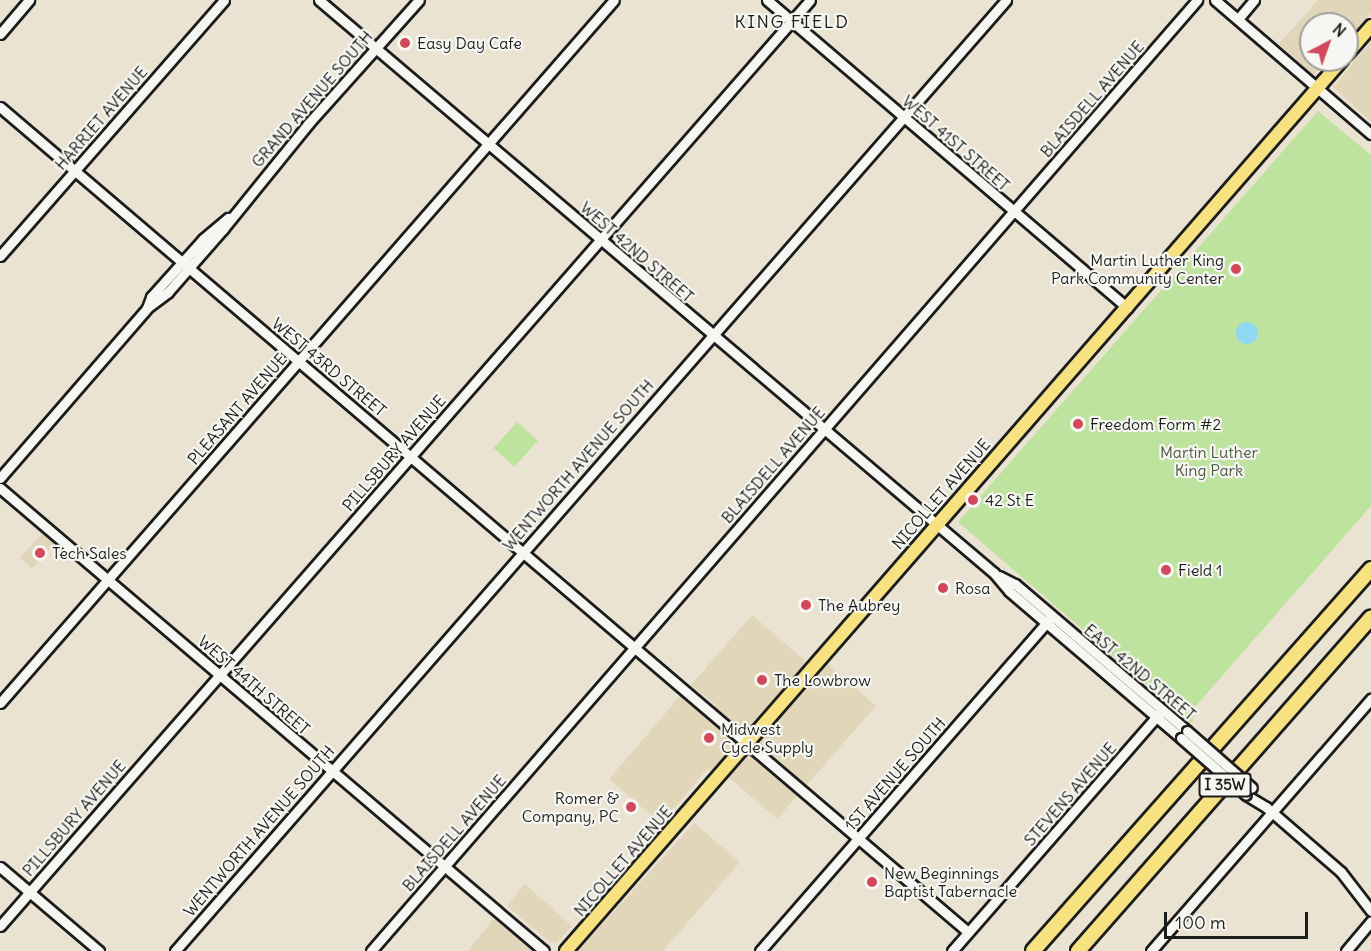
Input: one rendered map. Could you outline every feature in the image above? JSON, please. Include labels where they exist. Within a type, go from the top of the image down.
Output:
[{"type":"highway","name":"I 35W","points":[[1033,951],[1371,569]]},
{"type":"highway","name":"I 35W","points":[[1078,951],[1371,618]]},
{"type":"main road","points":[[1359,40],[1371,26]]},
{"type":"main road","name":"NICOLLET AVENUE","points":[[567,951],[1331,72]]},
{"type":"street","points":[[0,33],[29,0]]},
{"type":"street","name":"HARRIET AVENUE","points":[[0,256],[224,0]]},
{"type":"street","name":"WEST 42ND STREET","points":[[319,0],[936,525]]},
{"type":"street","name":"GRAND AVENUE SOUTH","points":[[0,478],[418,0]]},
{"type":"street","name":"PLEASANT AVENUE","points":[[0,703],[614,0]]},
{"type":"street","name":"WEST 41ST STREET","points":[[767,0],[1126,308]]},
{"type":"street","name":"PILLSBURY AVENUE","points":[[0,926],[810,0]]},
{"type":"street","name":"WENTWORTH AVENUE SOUTH","points":[[175,951],[710,335],[1006,0]]},
{"type":"street","name":"BLAISDELL AVENUE","points":[[371,951],[823,430],[1015,213],[1197,0]]},
{"type":"street","points":[[1215,0],[1371,134]]},
{"type":"street","points":[[1238,19],[1254,0]]},
{"type":"street","name":"WEST 43RD STREET","points":[[0,107],[968,932]]},
{"type":"street","name":"WEST 44TH STREET","points":[[0,488],[544,951]]},
{"type":"street","name":"EAST 42ND STREET","points":[[936,525],[1184,735],[1341,872],[1371,911]]},
{"type":"street","name":"1ST AVENUE SOUTH","points":[[760,951],[1049,620]]},
{"type":"street","points":[[1151,951],[1274,813],[1371,699]]},
{"type":"street","name":"STEVENS AVENUE","points":[[952,951],[1159,714]]},
{"type":"street","points":[[0,867],[99,951]]},
{"type":"street","points":[[1346,951],[1371,921]]},
{"type":"shaded area","points":[[1318,0],[1371,0],[1371,13],[1359,26],[1359,12],[1307,12]]},
{"type":"shaded area","points":[[1299,21],[1299,62],[1279,44]]},
{"type":"shaded area","points":[[1371,41],[1371,122],[1333,87],[1345,72],[1359,72],[1359,56]]},
{"type":"shaded area","points":[[44,532],[56,543],[32,569],[20,558]]},
{"type":"shaded area","points":[[752,615],[818,672],[827,663],[876,706],[777,819],[732,780],[707,769],[661,824],[609,779],[681,695],[706,717],[716,705],[691,685]]},
{"type":"shaded area","points":[[694,823],[740,862],[663,951],[578,951]]},
{"type":"shaded area","points":[[525,884],[572,926],[557,943],[550,942],[507,906]]},
{"type":"shaded area","points":[[494,918],[534,951],[468,951]]},
{"type":"green space","name":"Martin Luther King Park","points":[[1318,111],[1371,155],[1371,506],[1194,708],[1192,724],[958,522]]},
{"type":"green space","points":[[517,422],[538,441],[514,467],[494,448]]},
{"type":"water","points":[[1247,322],[1255,325],[1258,333],[1255,341],[1247,344],[1239,341],[1236,333],[1239,325]]},
{"type":"place","name":"Easy Day Cafe","points":[[405,43]]},
{"type":"place","name":"Martin Luther King Park Community Center","points":[[1236,269]]},
{"type":"place","name":"Freedom Form #2","points":[[1078,424]]},
{"type":"place","name":"42 St E","points":[[973,500]]},
{"type":"place","name":"Tech Sales","points":[[40,553]]},
{"type":"place","name":"Field 1","points":[[1166,570]]},
{"type":"place","name":"Rosa","points":[[943,588]]},
{"type":"place","name":"The Aubrey","points":[[806,605]]},
{"type":"place","name":"The Lowbrow","points":[[762,680]]},
{"type":"place","name":"Midwest Cycle Supply","points":[[709,738]]},
{"type":"place","name":"Romer & Company, PC","points":[[631,807]]},
{"type":"place","name":"New Beginnings Baptist Tabernacle","points":[[872,882]]},
{"type":"district","name":"KING FIELD","points":[[792,22]]}]
